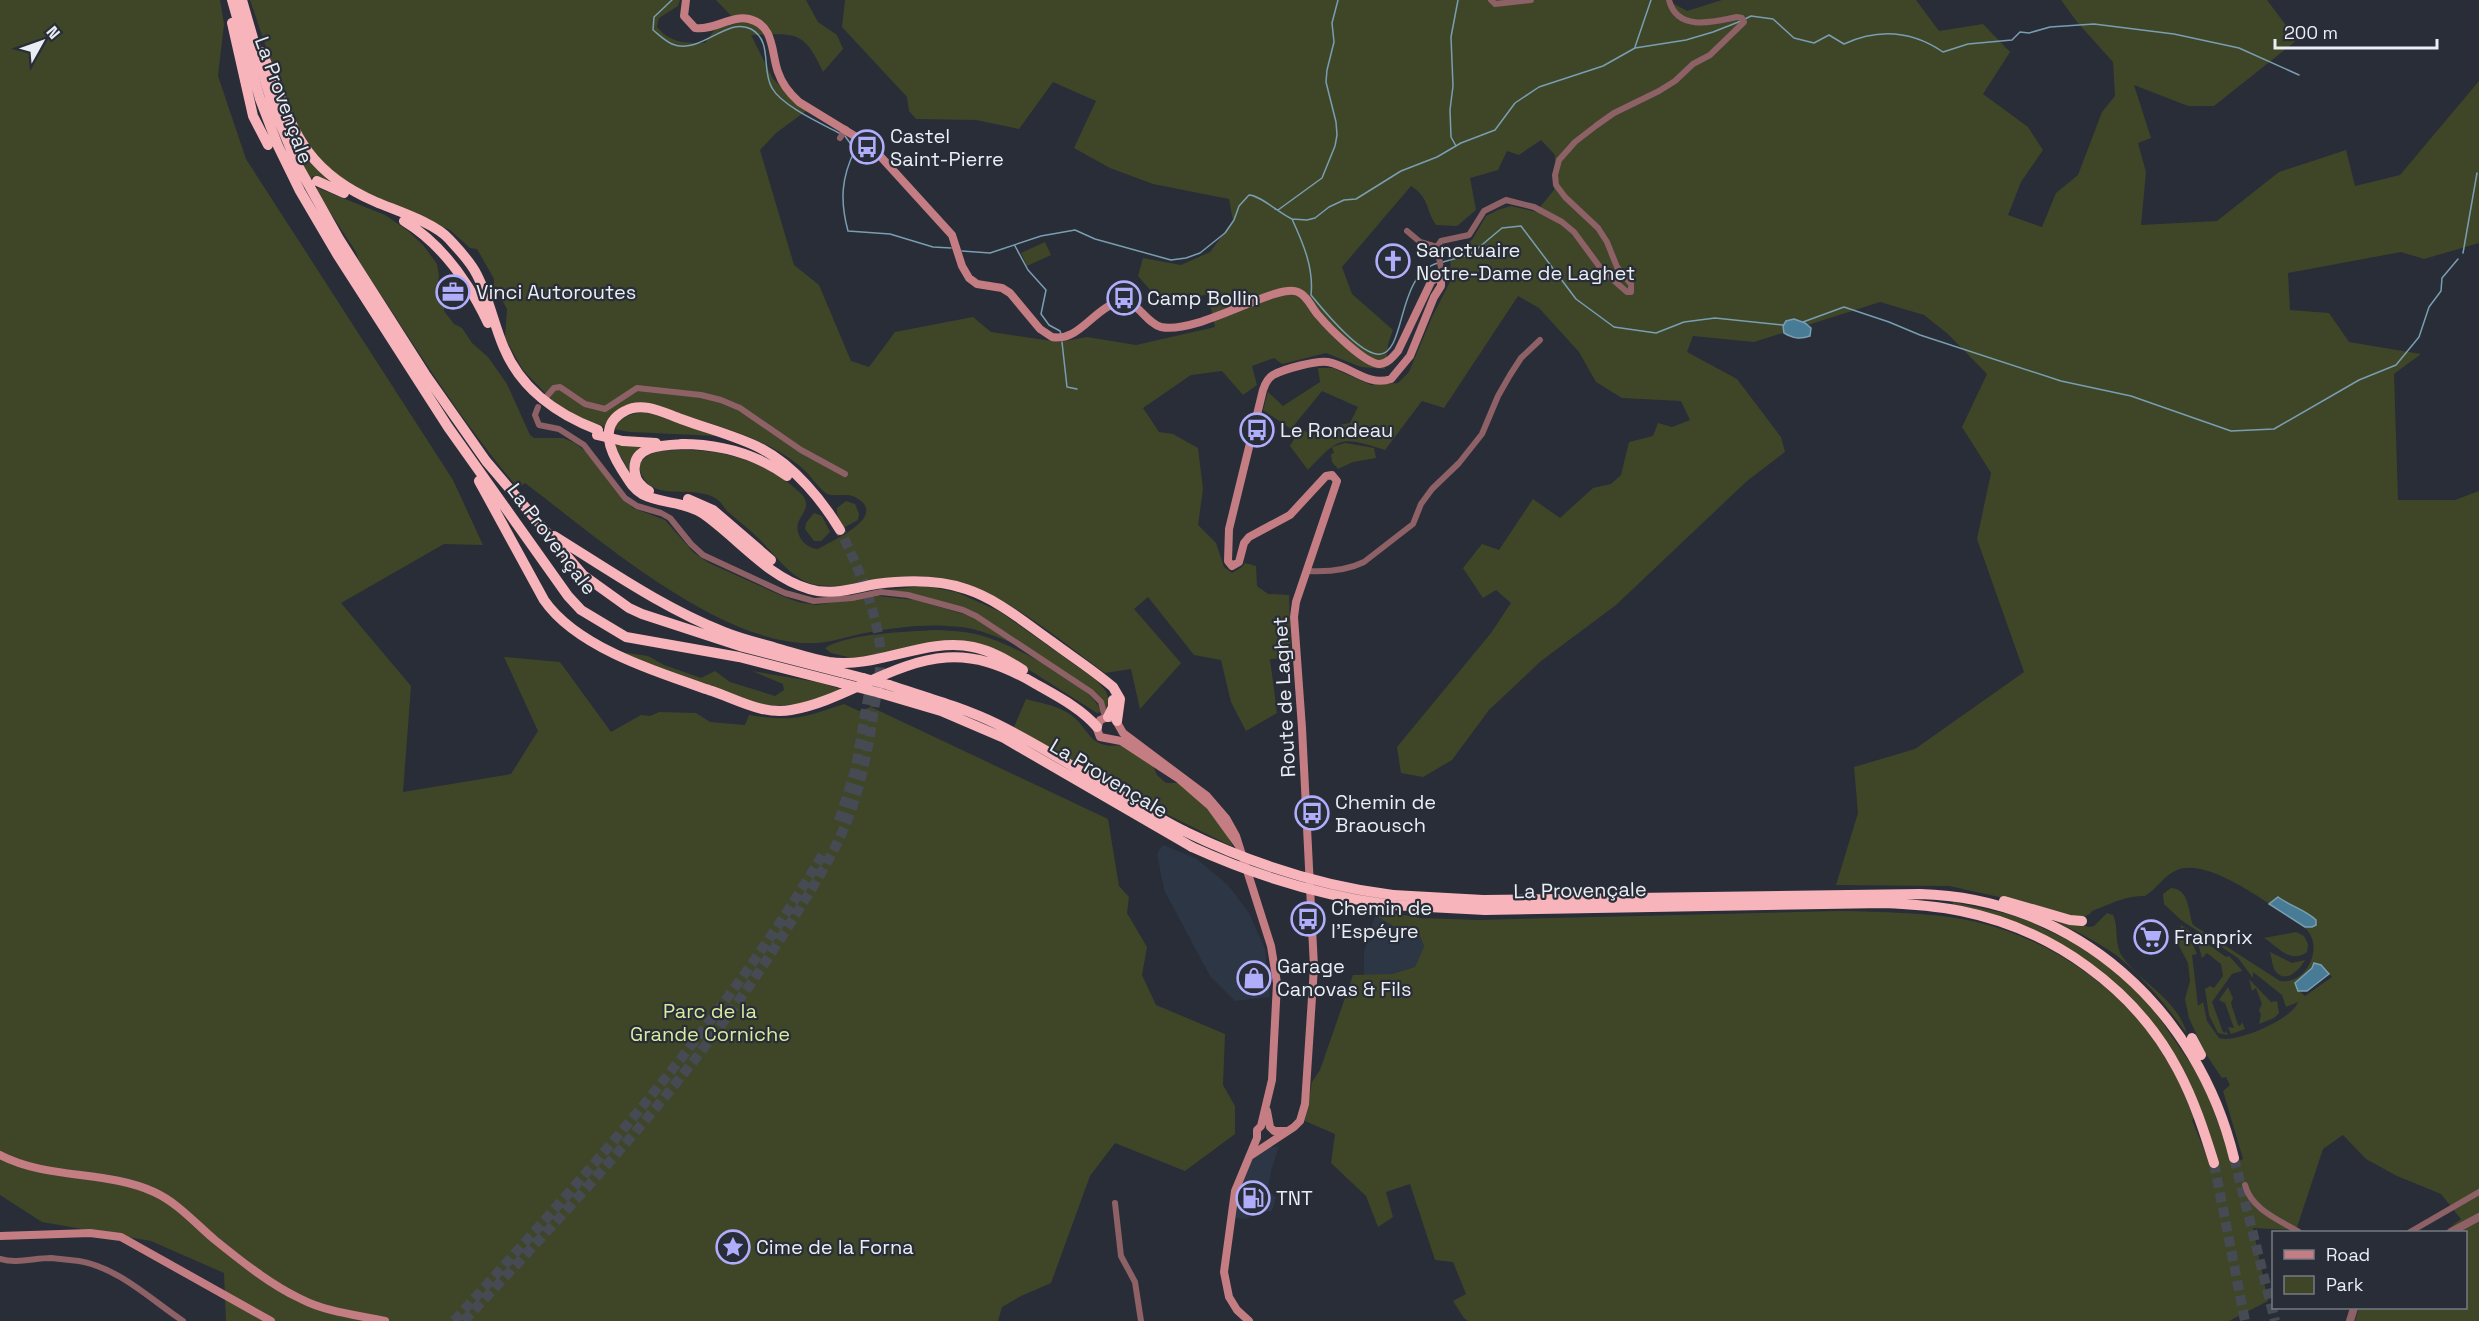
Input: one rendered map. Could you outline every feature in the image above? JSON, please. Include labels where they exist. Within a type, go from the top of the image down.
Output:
[{"type":"highway","points":[[227,0],[253,116],[268,145]]},
{"type":"highway","points":[[239,0],[292,123],[317,165],[347,189],[433,228],[448,238],[477,274],[505,351],[522,378],[540,397],[558,411],[598,433]]},
{"type":"highway","name":"La Provençale","points":[[239,0],[263,108],[300,191],[337,254],[460,444],[568,596],[580,609],[614,632],[634,639],[739,657],[941,711],[997,735],[1192,847],[1245,869],[1355,900],[1929,894],[1975,901],[2031,917],[2083,943],[2114,964],[2151,998],[2177,1029],[2206,1077],[2221,1114],[2234,1158]]},
{"type":"highway","name":"La Provençale","points":[[239,0],[272,104],[287,142],[316,200],[366,282],[463,431],[499,477],[588,580],[633,610],[742,647],[889,685],[961,709],[1005,728],[1184,831],[1224,850],[1280,871],[1392,900],[1485,910],[1884,903],[1954,910],[2003,922],[2044,940],[2073,957],[2114,988],[2138,1013],[2178,1070],[2199,1116],[2214,1163]]},
{"type":"highway","points":[[316,181],[388,212],[410,224],[429,240],[471,289],[500,351],[522,385],[557,416],[598,433],[623,438],[734,450],[774,467],[811,497],[838,531],[819,498],[774,456],[754,445],[648,408],[637,407],[620,414],[615,419],[609,436],[613,456],[639,492],[651,498],[674,501],[694,509],[775,572],[809,589],[831,592],[903,581],[935,581],[966,588],[1005,609],[1108,683],[1114,704],[1108,722]]},
{"type":"highway","points":[[623,438],[702,439],[731,443],[764,455],[788,469]]},
{"type":"highway","points":[[460,444],[550,608],[566,624],[621,658],[748,705],[778,711],[821,702],[897,668],[925,659],[968,657],[1003,667],[1029,680],[1082,714],[1108,722]]},
{"type":"highway","points":[[686,444],[655,446],[639,455],[635,474],[641,486],[653,493],[689,500],[713,510],[796,584]]},
{"type":"highway","points":[[544,530],[672,608],[737,637],[837,663],[874,661],[944,646],[973,647],[1009,661],[1108,722]]},
{"type":"highway","points":[[1929,894],[1953,892],[1976,895],[2070,920],[2082,921]]},
{"type":"highway","points":[[2192,1038],[2217,1091],[2221,1114]]},
{"type":"main road","points":[[686,0],[684,16],[695,28],[704,28],[743,18],[761,24],[770,37],[777,71],[790,94],[843,133],[866,142],[952,235],[965,273],[973,282],[1010,292],[1044,332],[1052,337],[1062,338],[1073,333],[1105,307],[1117,302],[1129,301],[1156,325],[1168,327],[1216,317],[1287,290],[1301,294],[1336,333],[1370,362],[1382,364],[1393,358],[1398,351],[1431,282],[1439,278]]},
{"type":"main road","name":"Route de Laghet","points":[[1269,1133],[1290,1131],[1303,1114],[1314,968],[1294,617],[1296,602],[1337,484],[1332,475],[1323,478],[1290,515],[1246,540],[1237,564],[1232,566],[1228,561],[1228,528],[1265,384],[1272,375],[1319,362],[1331,363],[1374,381],[1390,379],[1410,356],[1434,297],[1441,286],[1439,278]]},
{"type":"main road","points":[[1108,722],[1101,737],[1127,744],[1196,793],[1216,813],[1239,846]]},
{"type":"main road","points":[[1108,722],[1112,739]]},
{"type":"main road","points":[[1108,722],[1207,796],[1230,824],[1239,846],[1271,946],[1276,975],[1273,1073],[1266,1108],[1269,1133],[1250,1156]]},
{"type":"main road","points":[[1250,1321],[1237,1310],[1229,1298],[1224,1272],[1235,1191],[1257,1138],[1256,1132],[1269,1133]]},
{"type":"main road","points":[[1257,1138],[1269,1133]]},
{"type":"main road","points":[[0,1155],[32,1168],[122,1182],[156,1192],[178,1206],[215,1240],[301,1299],[319,1306],[385,1321]]},
{"type":"main road","points":[[0,1236],[90,1233],[121,1237],[271,1321]]},
{"type":"street","points":[[1491,0],[1500,5],[1531,0]]},
{"type":"street","points":[[1439,278],[1441,268],[1437,248],[1441,241],[1469,235],[1484,211],[1506,200],[1534,207],[1566,225],[1574,232],[1602,270],[1627,292],[1630,292],[1631,284],[1617,267],[1604,237],[1598,228],[1564,197],[1556,185],[1555,175],[1559,160],[1582,136],[1614,113],[1675,81],[1692,64],[1710,55],[1744,22],[1742,18],[1737,17],[1700,24],[1677,14],[1669,0]]},
{"type":"street","points":[[1407,231],[1420,242],[1437,248]]},
{"type":"street","points":[[1307,571],[1341,570],[1355,566],[1364,562],[1413,524],[1421,504],[1432,489],[1459,463],[1482,434],[1498,396],[1510,375],[1521,358],[1540,340]]},
{"type":"street","points":[[547,396],[554,388],[560,387],[585,404],[605,409],[637,388],[701,394],[740,408],[801,450],[845,474]]},
{"type":"street","points":[[538,407],[535,415],[538,425],[559,429],[584,445],[630,502],[670,518],[686,539],[703,555],[798,598],[824,601],[881,592],[927,599],[969,613],[1091,692],[1101,702],[1108,722]]},
{"type":"street","points":[[2245,1185],[2249,1199],[2296,1231]]},
{"type":"street","points":[[2413,1231],[2479,1192]]},
{"type":"street","points":[[1115,1203],[1121,1256],[1135,1282],[1141,1321]]},
{"type":"street","points":[[2454,1231],[2479,1217]]},
{"type":"street","points":[[0,1258],[14,1261],[51,1258],[96,1266],[117,1275],[183,1321]]},
{"type":"shaded area","points":[[1163,845],[1197,859],[1229,886],[1249,913],[1265,949],[1270,997],[1235,1001],[1210,976],[1164,890],[1157,854]]},
{"type":"shaded area","points":[[1375,915],[1395,927],[1420,936],[1424,946],[1415,967],[1392,974],[1364,976],[1364,952]]},
{"type":"shaded area","points":[[1279,1146],[1268,1190],[1276,1198],[1272,1211],[1259,1212],[1247,1219],[1234,1218],[1245,1173],[1253,1158],[1267,1148]]},
{"type":"green space","name":"Parc de la Grande Corniche","points":[[0,0],[220,0],[224,24],[218,76],[246,159],[453,480],[483,545],[444,544],[341,603],[411,686],[403,792],[511,774],[538,731],[504,657],[560,662],[611,732],[641,715],[650,716],[659,712],[696,713],[710,722],[745,725],[749,715],[787,718],[807,715],[844,704],[859,711],[871,707],[1108,819],[1119,886],[1129,897],[1127,913],[1147,947],[1142,975],[1156,1005],[1225,1034],[1223,1085],[1235,1106],[1235,1134],[1185,1171],[1115,1143],[1090,1176],[1051,1283],[1002,1307],[998,1321],[226,1321],[224,1273],[151,1241],[42,1222],[0,1195]]},
{"type":"green space","points":[[250,0],[680,0],[678,6],[659,18],[657,27],[673,39],[705,43],[715,29],[738,23],[716,0],[806,0],[818,22],[837,35],[843,49],[823,72],[810,48],[796,37],[778,34],[751,35],[773,79],[806,111],[776,133],[760,150],[794,265],[819,285],[851,361],[869,367],[895,332],[973,317],[991,332],[1059,342],[1087,337],[1136,345],[1215,327],[1208,294],[1164,306],[1138,276],[1143,258],[1181,265],[1210,252],[1233,221],[1229,199],[1153,184],[1110,168],[1074,148],[1096,101],[1053,82],[1019,129],[976,120],[916,119],[909,111],[907,97],[842,27],[845,0],[1667,0],[1687,11],[1722,0],[1916,0],[1939,31],[1983,24],[2010,52],[1983,94],[2028,127],[2043,150],[2021,182],[2008,215],[2042,227],[2056,193],[2078,175],[2102,112],[2115,96],[2113,62],[2077,22],[2061,0],[2267,0],[2297,40],[2214,106],[2188,106],[2134,85],[2151,138],[2138,143],[2146,172],[2141,225],[2217,221],[2279,172],[2346,150],[2355,186],[2400,175],[2479,81],[2479,243],[2424,259],[2401,252],[2288,273],[2290,310],[2329,313],[2349,342],[2421,354],[2394,374],[2398,500],[2455,500],[2479,491],[2479,1321],[2355,1321],[2359,1309],[2467,1309],[2467,1231],[2445,1231],[2461,1219],[2441,1194],[2397,1176],[2366,1159],[2343,1135],[2323,1149],[2296,1230],[2253,1228],[2268,1301],[2229,1321],[1468,1321],[1453,1301],[1466,1294],[1453,1262],[1435,1260],[1410,1184],[1386,1192],[1393,1217],[1378,1227],[1366,1196],[1331,1163],[1335,1134],[1305,1121],[1312,1082],[1320,1070],[1353,975],[1392,974],[1415,967],[1424,946],[1420,936],[1395,927],[1375,915],[1376,910],[1421,918],[1478,920],[1839,911],[1903,913],[1951,917],[1999,928],[2059,955],[2087,973],[2113,994],[2157,1044],[2182,1089],[2212,1169],[2219,1167],[2198,1103],[2119,987],[1996,915],[1953,904],[1953,902],[2008,914],[2028,921],[2072,942],[2114,970],[2151,1006],[2202,1080],[2233,1163],[2243,1159],[2223,1091],[2230,1085],[2226,1077],[2222,1078],[2205,1053],[2189,1018],[2185,999],[2190,981],[2188,963],[2177,942],[2179,932],[2192,943],[2197,954],[2192,955],[2198,1006],[2203,1002],[2207,1021],[2219,1038],[2237,1037],[2263,1029],[2286,1016],[2298,1002],[2286,1007],[2282,995],[2253,972],[2253,978],[2238,958],[2181,920],[2164,904],[2163,894],[2171,888],[2182,892],[2193,925],[2280,981],[2290,981],[2305,971],[2313,954],[2313,945],[2306,929],[2279,910],[2225,878],[2191,868],[2172,873],[2145,896],[2118,900],[2078,919],[2026,903],[1949,886],[1836,885],[1858,813],[1854,767],[1915,749],[2024,672],[1977,539],[1991,473],[1962,427],[1987,374],[1948,334],[1924,315],[1880,302],[1754,342],[1693,336],[1687,352],[1737,379],[1781,437],[1785,452],[1747,481],[1616,605],[1541,661],[1489,710],[1452,760],[1423,777],[1401,773],[1397,747],[1491,633],[1511,603],[1496,590],[1483,598],[1463,568],[1482,544],[1499,550],[1533,499],[1560,518],[1593,488],[1611,484],[1621,475],[1629,442],[1653,436],[1658,423],[1672,427],[1690,420],[1681,401],[1622,398],[1596,382],[1579,352],[1539,308],[1518,296],[1444,408],[1422,401],[1385,450],[1358,442],[1342,442],[1327,451],[1308,470],[1290,446],[1300,429],[1319,437],[1330,434],[1334,426],[1350,423],[1358,407],[1322,391],[1291,429],[1263,410],[1268,392],[1283,406],[1320,382],[1318,368],[1333,368],[1371,385],[1398,383],[1409,372],[1432,317],[1450,282],[1451,251],[1472,240],[1486,216],[1511,206],[1536,212],[1554,190],[1555,155],[1541,140],[1519,155],[1507,151],[1498,170],[1470,178],[1476,210],[1457,226],[1436,225],[1424,199],[1411,186],[1342,267],[1352,294],[1393,330],[1388,344],[1385,369],[1361,367],[1326,353],[1282,364],[1274,358],[1252,366],[1257,385],[1243,395],[1222,371],[1191,375],[1143,408],[1159,432],[1173,434],[1198,448],[1203,489],[1198,525],[1216,543],[1224,567],[1232,573],[1245,563],[1256,566],[1257,586],[1268,594],[1289,595],[1291,658],[1270,659],[1277,713],[1246,731],[1231,702],[1221,660],[1194,655],[1148,597],[1134,609],[1181,663],[1140,709],[1131,669],[1105,673],[1018,610],[970,586],[944,579],[918,576],[834,586],[809,583],[794,575],[718,500],[708,495],[661,490],[651,486],[643,478],[639,465],[647,456],[656,452],[695,450],[743,459],[772,472],[803,496],[806,506],[798,523],[798,532],[805,543],[818,549],[855,527],[863,520],[866,512],[864,504],[855,497],[827,494],[805,470],[785,455],[726,428],[643,403],[606,427],[573,415],[555,403],[523,370],[505,338],[507,309],[477,249],[470,248],[450,230],[356,188],[325,167],[300,131],[275,74]],"holes":[[[2321,965],[2332,977],[2305,996],[2297,989],[2297,981],[2312,968]]]},
{"type":"green space","points":[[281,115],[343,190],[313,176],[310,180]]},
{"type":"green space","points":[[318,188],[385,215],[407,230],[423,245],[437,264],[439,276],[437,290],[445,301],[444,311],[454,324],[462,328],[472,343],[488,357],[507,384],[530,435],[534,438],[563,438],[575,443],[586,452],[633,508],[665,520],[694,553],[709,563],[798,602],[816,605],[877,596],[915,600],[974,617],[1013,643],[974,630],[937,625],[889,629],[816,643],[779,640],[741,628],[702,609],[662,585],[624,559],[525,483],[518,488],[475,434],[435,377],[359,261],[356,252],[315,189]]},
{"type":"green space","points":[[1045,242],[1051,255],[1027,266],[1021,253]]},
{"type":"green space","points":[[646,412],[719,436],[630,432],[614,429],[627,416]]},
{"type":"green space","points":[[1345,443],[1374,448],[1376,458],[1353,462],[1338,469],[1332,462],[1331,454],[1334,453],[1332,447]]},
{"type":"green space","points":[[614,444],[643,446],[630,463],[630,473]]},
{"type":"green space","points":[[846,501],[855,504],[859,514],[858,520],[843,528],[837,508]]},
{"type":"green space","points":[[814,513],[822,516],[830,532],[821,541],[814,541],[805,529],[806,523]]},
{"type":"green space","points":[[924,586],[956,592],[999,611],[1096,680],[1107,694],[1106,710],[1090,689],[972,611],[913,593],[878,591]]},
{"type":"green space","points":[[935,630],[980,635],[1032,657],[1084,690],[1101,712],[1097,713],[1023,666],[984,646],[852,658],[831,653],[825,648],[863,636]]},
{"type":"green space","points":[[620,652],[648,656],[664,665],[701,678],[715,671],[730,682],[775,696],[784,690],[783,684],[752,671],[817,682],[844,690],[790,705],[755,704]]},
{"type":"green space","points":[[1026,699],[1063,710],[1075,719],[1095,741],[1110,746],[1122,745],[1153,766],[1157,775],[1166,783],[1178,783],[1206,806],[1226,833],[1233,847],[1156,809],[1014,727]]},
{"type":"green space","points":[[2043,913],[2089,927],[2094,926],[2107,913],[2113,915],[2122,956],[2167,1001],[2182,1022],[2187,1034],[2154,992],[2116,955],[2080,933],[2042,915]]},
{"type":"green space","points":[[2181,925],[2226,957],[2229,956],[2242,971],[2232,974],[2212,1002],[2223,1032],[2226,1031],[2228,1035],[2218,1033],[2209,1015],[2205,989],[2210,986],[2214,988],[2223,976],[2221,964],[2207,953],[2202,958],[2198,943],[2180,929]]},
{"type":"green space","points":[[2296,932],[2304,936],[2308,944],[2307,952],[2301,955],[2284,953],[2264,938]]},
{"type":"green space","points":[[2270,952],[2292,963],[2305,960],[2297,971],[2284,976],[2276,972]]},
{"type":"green space","points":[[2249,979],[2271,1002],[2277,1001],[2279,1013],[2274,1018],[2259,1024],[2261,1015],[2259,1010],[2262,1004],[2256,988],[2252,991]]},
{"type":"green space","points":[[2228,987],[2233,998],[2231,1003],[2238,1025],[2240,1026],[2242,1022],[2245,1029],[2231,1034],[2228,1027],[2234,1028],[2225,1003],[2219,1000]]},
{"type":"water","points":[[1794,319],[1811,328],[1810,336],[1796,338],[1784,333],[1783,326],[1786,321]]},
{"type":"water","points":[[2278,897],[2312,917],[2316,920],[2316,925],[2305,927],[2269,904]]},
{"type":"water","points":[[2314,963],[2321,965],[2329,974],[2307,991],[2298,991],[2295,983],[2312,968]]},
{"type":"waterway","points":[[672,0],[654,17],[653,30],[662,38],[672,44],[693,45],[732,28],[742,26],[751,29],[762,41],[769,81],[777,95],[803,114],[841,134]]},
{"type":"waterway","points":[[1275,209],[1278,210],[1322,178],[1335,146],[1336,122],[1326,82],[1334,42],[1332,23],[1338,0]]},
{"type":"waterway","points":[[1456,146],[1451,137],[1450,110],[1453,86],[1451,37],[1458,0]]},
{"type":"waterway","points":[[1635,47],[1651,0]]},
{"type":"waterway","points":[[1745,19],[1751,16],[1773,19],[1794,38],[1814,43],[1829,35],[1844,44],[1870,36],[1895,34],[1919,40],[1943,52],[1968,44],[2012,40],[2020,32],[2029,33],[2050,27],[2094,24],[2174,34],[2239,48],[2299,75]]},
{"type":"waterway","points":[[1292,219],[1315,218],[1329,207],[1344,200],[1356,199],[1401,171],[1495,130],[1515,103],[1539,87],[1603,66],[1635,48],[1686,40],[1741,21]]},
{"type":"waterway","points":[[845,136],[855,150],[850,160],[843,190],[848,231],[890,234],[933,247],[951,248]]},
{"type":"waterway","points":[[2463,253],[2477,173]]},
{"type":"waterway","points":[[962,251],[990,253],[1041,236],[1075,230],[1095,239],[1171,260],[1186,258],[1200,253],[1225,233],[1234,220],[1239,206],[1249,195],[1254,196],[1292,219],[1304,246],[1309,265],[1311,295],[1347,335],[1371,353],[1386,352],[1395,339],[1409,295],[1420,275],[1438,263]]},
{"type":"waterway","points":[[1443,262],[1471,254],[1502,228],[1521,226],[1576,299],[1614,327],[1656,333],[1684,322],[1715,318],[1783,325]]},
{"type":"waterway","points":[[1015,246],[1028,270],[1046,290],[1041,314],[1049,325],[1061,334]]},
{"type":"waterway","points":[[1803,322],[1844,307],[1920,335],[2061,381],[2131,396],[2231,431],[2274,429],[2359,380],[2396,365],[2419,337],[2429,307],[2441,291],[2442,278],[2458,259]]},
{"type":"waterway","points":[[1062,342],[1067,387],[1077,389]]},
{"type":"tunnel","points":[[464,1321],[595,1178],[679,1080],[756,976],[818,879],[842,834],[854,802],[865,759],[878,689],[880,645],[869,600],[840,530]]},
{"type":"tunnel","points":[[839,821],[855,771],[871,682]]},
{"type":"tunnel","points":[[454,1321],[602,1154],[696,1039],[741,979],[823,854]]},
{"type":"tunnel","points":[[2234,1158],[2275,1321]]},
{"type":"tunnel","points":[[2214,1163],[2245,1321]]},
{"type":"place","name":"Castel Saint-Pierre","points":[[867,147]]},
{"type":"place","name":"Sanctuaire Notre-Dame de Laghet","points":[[1393,261]]},
{"type":"place","name":"Vinci Autoroutes","points":[[453,292]]},
{"type":"place","name":"Camp Bollin","points":[[1124,298]]},
{"type":"place","name":"Le Rondeau","points":[[1257,430]]},
{"type":"place","name":"Chemin de Braousch","points":[[1312,813]]},
{"type":"place","name":"Chemin de l'Espéyre","points":[[1308,919]]},
{"type":"place","name":"Franprix","points":[[2151,937]]},
{"type":"place","name":"Garage Canovas & Fils","points":[[1254,978]]},
{"type":"place","name":"TNT","points":[[1253,1198]]},
{"type":"place","name":"Cime de la Forna","points":[[733,1247]]}]
